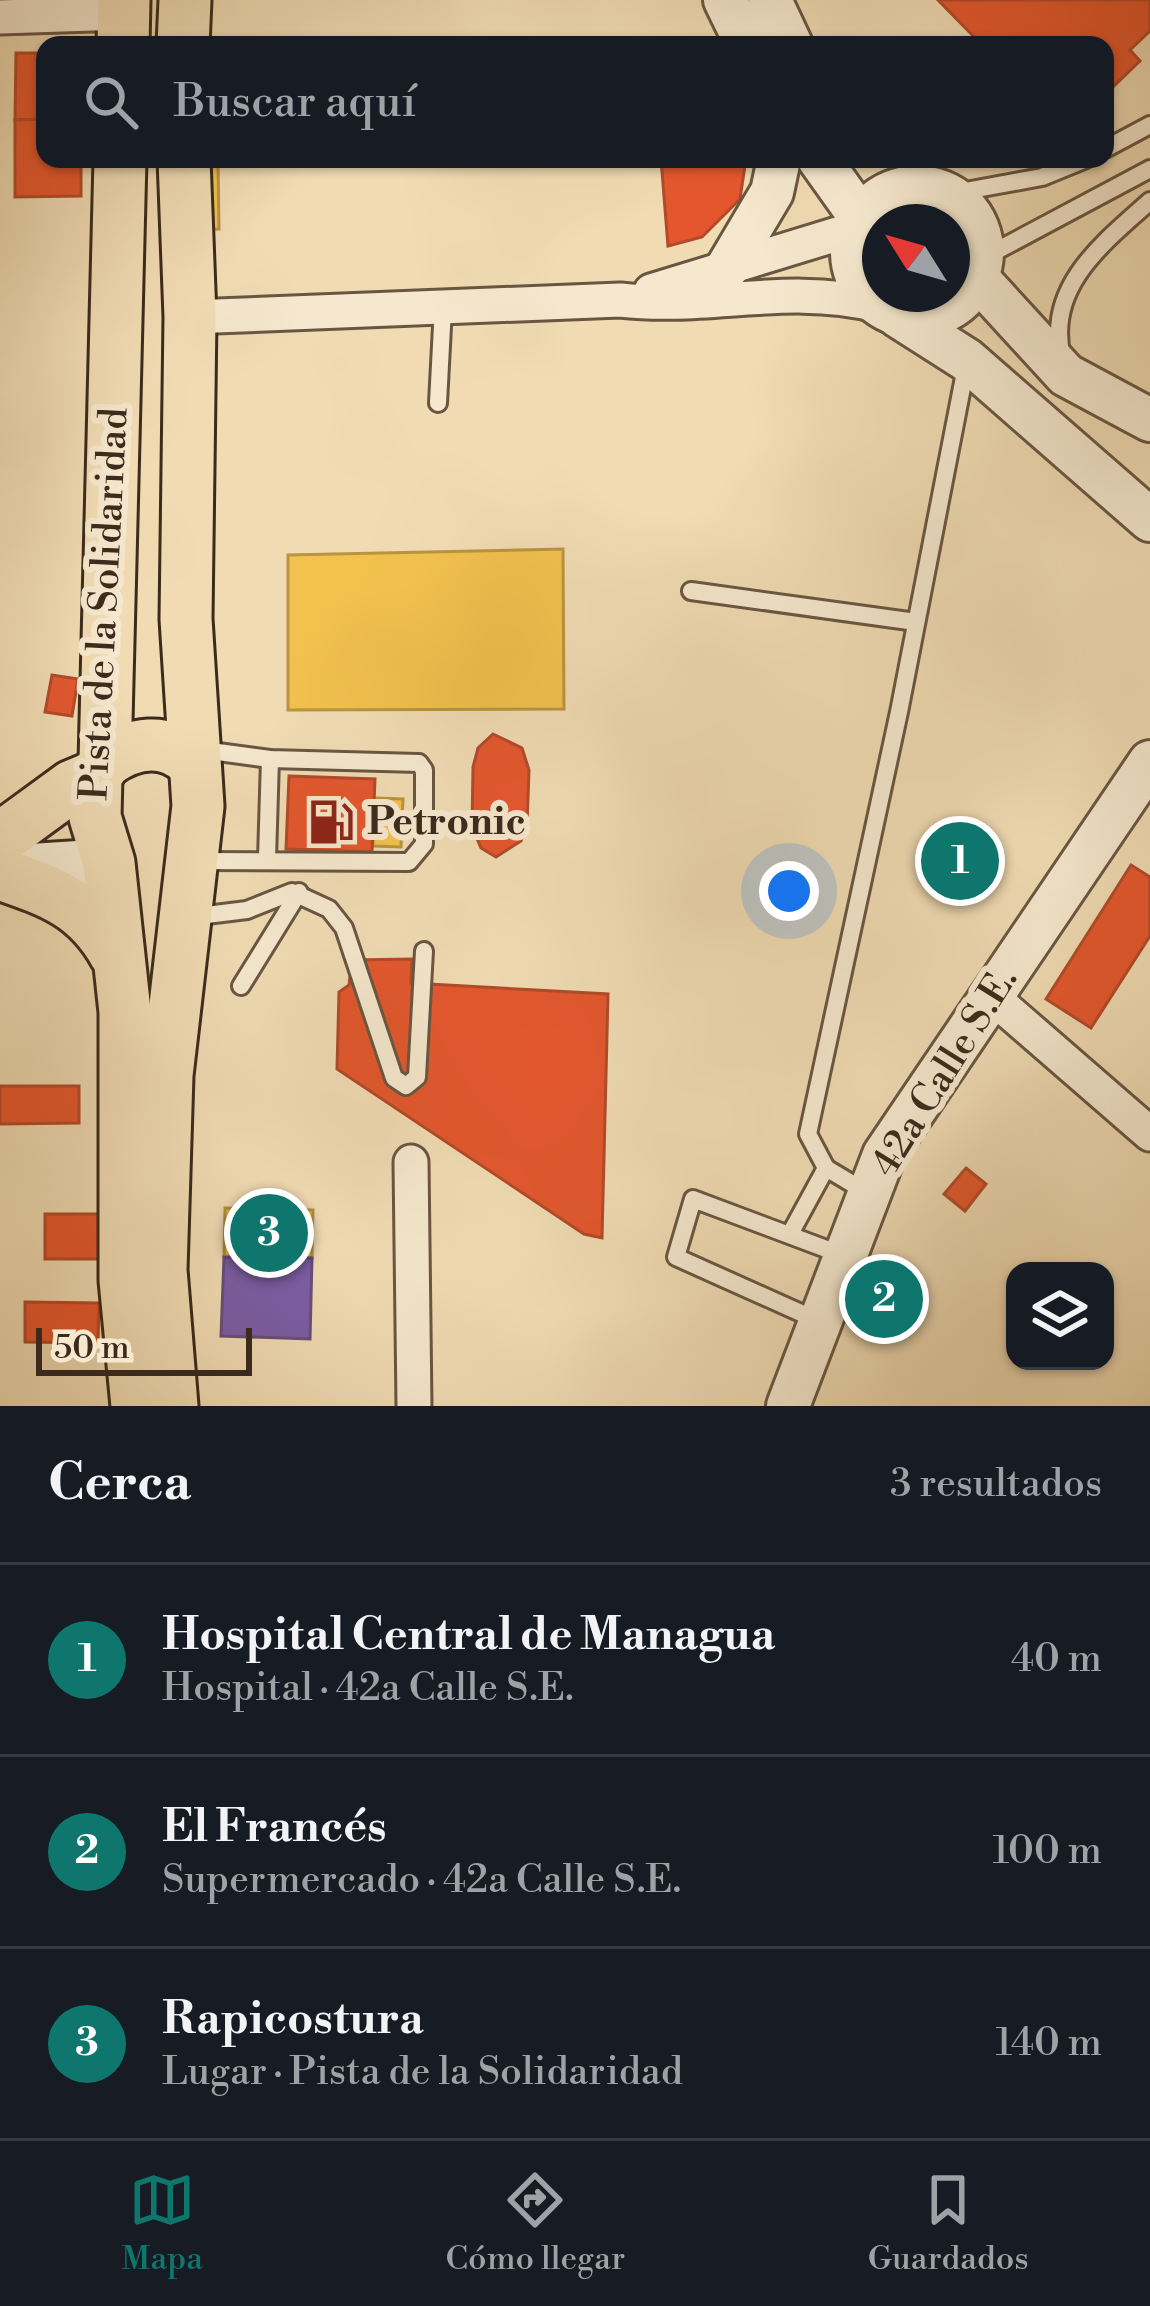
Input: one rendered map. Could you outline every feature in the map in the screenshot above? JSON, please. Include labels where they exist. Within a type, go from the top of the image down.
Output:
[{"type":"main road","points":[[183,36],[184,0]]},
{"type":"main road","name":"Pista de la Solidaridad","points":[[120,168],[101,769],[114,857],[115,954],[125,1012],[124,1280],[137,1406]]},
{"type":"main road","name":"Pista de la Solidaridad","points":[[172,1406],[161,1270],[167,1075],[189,855],[199,806],[191,755],[186,619],[190,316],[184,168]]},
{"type":"main road","points":[[0,838],[130,747],[163,744],[191,755]]},
{"type":"main road","points":[[0,838],[168,862],[189,855]]},
{"type":"main road","points":[[0,872],[114,857]]},
{"type":"main road","points":[[114,857],[167,1075]]},
{"type":"main road","points":[[0,872],[78,906],[98,924],[115,954]]},
{"type":"street","points":[[725,0],[743,36]]},
{"type":"street","points":[[770,0],[787,36]]},
{"type":"street","points":[[0,17],[123,19]]},
{"type":"street","points":[[727,268],[772,192],[777,168]]},
{"type":"street","points":[[825,168],[859,223],[854,270],[862,279]]},
{"type":"street","points":[[906,168],[968,210],[980,233],[980,269],[970,282]]},
{"type":"street","points":[[620,300],[859,223],[892,192],[940,191]]},
{"type":"street","points":[[980,269],[1066,375],[1150,420]]},
{"type":"street","points":[[190,316],[620,300],[655,304],[776,292],[832,294],[862,303]]},
{"type":"street","points":[[891,312],[967,360],[1150,520]]},
{"type":"street","points":[[895,312],[921,319],[946,312]]},
{"type":"street","name":"42a Calle S.E.","points":[[788,1406],[884,1155],[991,996],[1131,803],[1150,762]]},
{"type":"street","points":[[991,996],[1150,1134]]},
{"type":"street","points":[[410,1162],[414,1406]]},
{"type":"lane","points":[[1114,144],[1150,125]]},
{"type":"lane","points":[[940,191],[1042,177],[1064,168]]},
{"type":"lane","points":[[980,269],[1150,169]]},
{"type":"lane","points":[[1066,375],[1057,338],[1067,290],[1104,242],[1150,201]]},
{"type":"lane","points":[[438,403],[443,307]]},
{"type":"lane","points":[[869,1195],[826,1168],[808,1134],[967,360]]},
{"type":"lane","points":[[691,591],[916,622]]},
{"type":"lane","points":[[189,855],[409,862],[424,844],[424,770],[419,763],[191,755]]},
{"type":"lane","points":[[267,859],[270,759]]},
{"type":"lane","points":[[241,986],[298,892]]},
{"type":"lane","points":[[184,917],[247,910],[298,892],[329,909],[344,928],[394,1078],[406,1086],[417,1077],[424,951]]},
{"type":"lane","points":[[790,1234],[826,1168]]},
{"type":"lane","points":[[821,1322],[676,1257],[692,1199],[846,1256]]},
{"type":"building: Viviendas","points":[[196,168],[218,168],[219,229],[197,230]]},
{"type":"building: Viviendas","points":[[563,549],[564,709],[288,710],[288,555]]},
{"type":"building: Viviendas","points":[[375,798],[403,799],[401,847],[373,846]]},
{"type":"building: Viviendas","points":[[225,1208],[313,1210],[312,1258],[224,1257]]},
{"type":"building: Comercios","points":[[938,0],[1150,0],[1150,31],[1130,50],[1140,61],[1114,86],[1114,36],[973,36]]},
{"type":"building: Comercios","points":[[16,53],[36,53],[36,119],[15,120]]},
{"type":"building: Comercios","points":[[36,119],[36,168],[81,168],[81,196],[15,197],[15,120]]},
{"type":"building: Comercios","points":[[662,168],[745,168],[740,199],[702,237],[668,246]]},
{"type":"building: Comercios","points":[[52,675],[78,679],[72,716],[45,712]]},
{"type":"building: Comercios","points":[[493,734],[522,748],[529,770],[527,826],[521,841],[496,857],[481,848],[472,827],[473,767],[478,748]]},
{"type":"building: Comercios","name":"Petronic","points":[[289,776],[375,779],[372,852],[286,849]]},
{"type":"building: Comercios","points":[[1131,865],[1150,877],[1150,936],[1091,1028],[1046,999]]},
{"type":"building: Comercios","points":[[412,959],[411,983],[608,994],[602,1238],[584,1234],[337,1069],[339,992],[349,985],[352,960]]},
{"type":"building: Comercios","points":[[0,1086],[79,1086],[79,1123],[0,1124]]},
{"type":"building: Comercios","points":[[966,1168],[986,1184],[965,1211],[944,1194]]},
{"type":"building: Comercios","points":[[45,1214],[100,1214],[100,1259],[45,1259]]},
{"type":"building: Comercios","points":[[881,1278],[900,1291],[884,1315],[872,1308]]},
{"type":"building: Comercios","points":[[25,1302],[99,1303],[98,1343],[25,1342]]},
{"type":"building: Oficinas","points":[[224,1257],[312,1258],[310,1339],[221,1336]]},
{"type":"place","name":"Petronic","points":[[331,822]]},
{"type":"place","name":"Hospital Central de Managua","points":[[960,861]]},
{"type":"place","name":"Rapicostura","points":[[269,1233]]},
{"type":"place","name":"El Francés","points":[[884,1299]]}]
